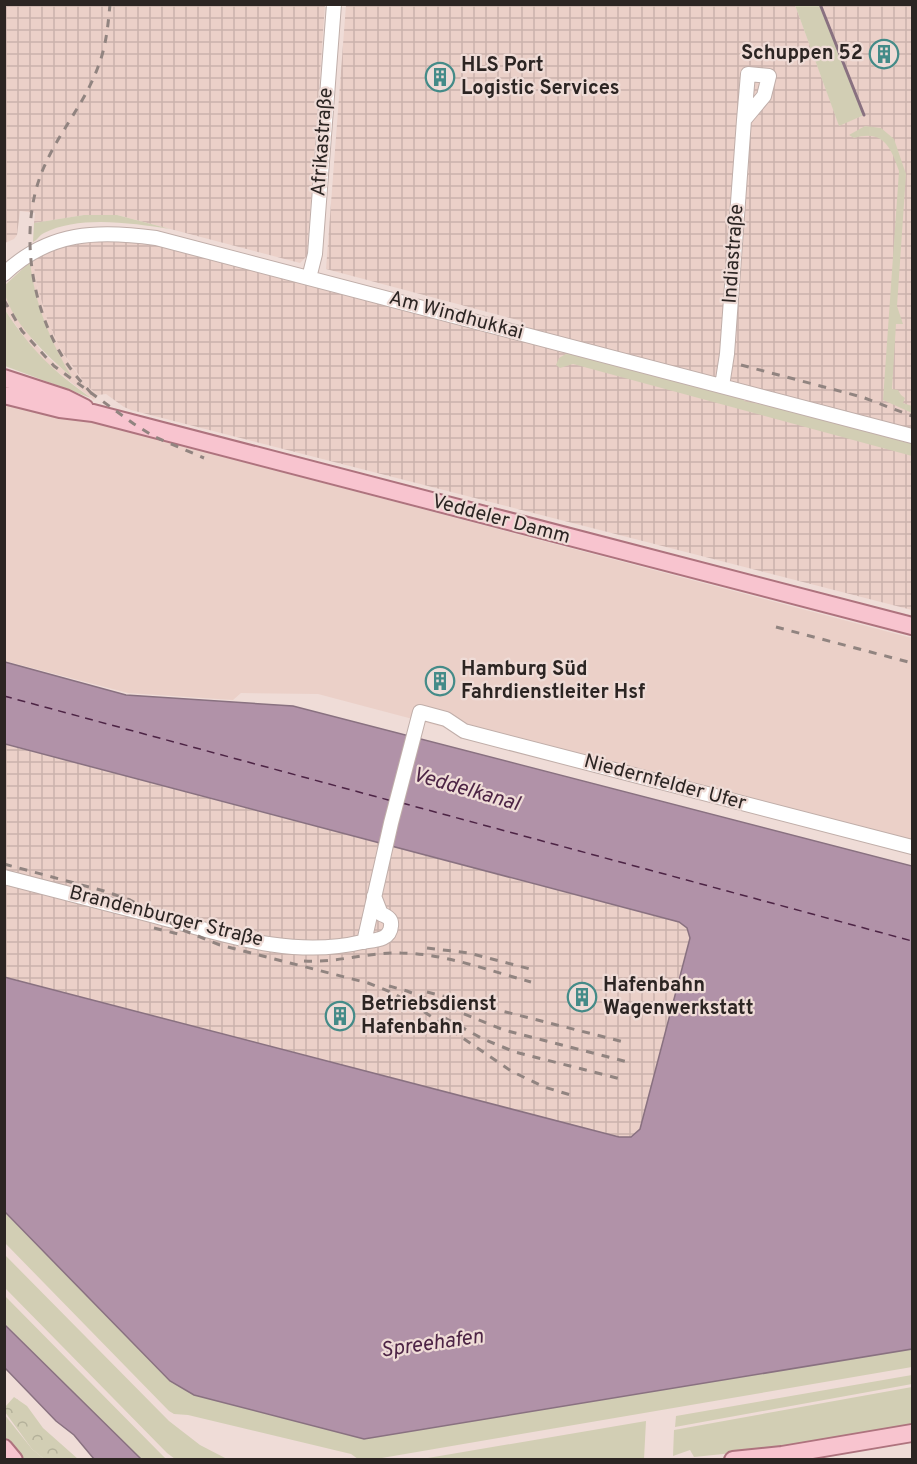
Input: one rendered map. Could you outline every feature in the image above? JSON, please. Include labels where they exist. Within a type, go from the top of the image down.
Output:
[{"type":"main road","name":"Veddeler Damm","points":[[4,378],[65,398],[93,413]]},
{"type":"main road","name":"Veddeler Damm","points":[[4,395],[60,410],[93,413],[804,600],[911,626]]},
{"type":"main road","points":[[733,1460],[782,1455],[912,1433]]},
{"type":"main road","points":[[4,1448],[14,1460]]},
{"type":"main road","points":[[762,1460],[782,1455]]},
{"type":"street","name":"Afrikastraße","points":[[309,278],[315,255],[334,4]]},
{"type":"street","name":"Indiastraße","points":[[722,387],[727,354],[744,120]]},
{"type":"street","name":"Am Windhukkai","points":[[4,274],[30,253],[51,243],[79,236],[104,234],[156,238],[912,436]]},
{"type":"street","name":"Brandenburger Straße","points":[[4,877],[235,938],[300,948],[335,948],[378,940],[388,935],[391,922],[388,916],[375,916],[374,896],[420,712]]},
{"type":"street","name":"Niedernfelder Ufer","points":[[420,712],[446,719],[464,730],[912,847]]},
{"type":"street","points":[[364,942],[375,916]]},
{"type":"shaded area","points":[[5,5],[325,5],[307,256],[300,263],[117,215],[84,215],[34,223],[35,213],[20,211],[17,235],[5,243]]},
{"type":"shaded area","points":[[346,5],[795,5],[839,125],[864,115],[820,5],[912,5],[912,610],[131,410],[106,394],[98,395],[86,385],[61,350],[48,322],[37,286],[33,260],[78,242],[115,239],[150,243],[517,339],[521,321],[326,269]]},
{"type":"shaded area","points":[[33,260],[37,286],[48,322],[71,365],[86,385],[98,395],[94,400],[42,360],[5,310],[4,290],[14,312],[34,342],[46,356],[71,376],[55,349],[40,311],[31,275],[30,262]]},
{"type":"shaded area","points":[[4,399],[912,638],[912,851],[318,694],[241,693],[233,700],[128,693],[5,661]]},
{"type":"shaded area","points":[[4,744],[679,922],[687,928],[690,938],[640,1129],[631,1137],[619,1137],[5,977]]},
{"type":"green space","points":[[795,5],[820,5],[864,115],[839,126]]},
{"type":"green space","points":[[865,126],[881,128],[894,139],[906,174],[897,306],[903,324],[896,324],[892,389],[898,390],[905,398],[903,403],[912,406],[912,413],[883,400],[899,171],[893,154],[879,138],[864,136],[854,138],[849,135]]},
{"type":"green space","points":[[84,215],[117,215],[170,229],[123,223],[89,222],[58,227],[42,234],[33,242],[34,223]]},
{"type":"green space","points":[[30,262],[32,278],[45,322],[72,377],[30,336],[12,311],[6,298],[4,286]]},
{"type":"green space","points":[[5,310],[43,359],[91,398],[5,366]]},
{"type":"green space","points":[[569,352],[743,397],[744,401],[781,407],[912,444],[912,456],[573,364],[560,368],[556,365],[559,358]]},
{"type":"green space","points":[[4,1212],[170,1381],[194,1395],[364,1439],[912,1349],[912,1367],[376,1459],[358,1459],[351,1454],[169,1411],[5,1243]]},
{"type":"green space","points":[[4,1254],[169,1421],[200,1445],[227,1459],[175,1459],[167,1453],[5,1288]]},
{"type":"green space","points":[[4,1295],[166,1459],[141,1459],[5,1324]]},
{"type":"green space","points":[[912,1375],[912,1384],[675,1427],[676,1416]]},
{"type":"green space","points":[[912,1387],[912,1425],[772,1449],[694,1457],[690,1450],[673,1456],[674,1430]]},
{"type":"green space","points":[[14,1397],[27,1406],[43,1428],[78,1459],[44,1459],[32,1449],[5,1412],[5,1407]]},
{"type":"green space","points":[[4,1414],[32,1449],[44,1459],[21,1459],[5,1440]]},
{"type":"green space","points":[[646,1421],[644,1459],[422,1459]]},
{"type":"water","points":[[5,662],[126,695],[293,706],[912,866],[912,1349],[364,1439],[194,1395],[170,1381],[5,1212],[4,977],[619,1137],[631,1137],[640,1129],[690,938],[687,928],[679,922],[5,744]]},
{"type":"water","points":[[4,1324],[141,1459],[94,1459],[74,1435],[56,1421],[5,1368]]},
{"type":"waterway","points":[[820,4],[864,115]]},
{"type":"ferry route","points":[[4,696],[392,801]]},
{"type":"ferry route","points":[[402,803],[912,941]]},
{"type":"railway","points":[[92,394],[64,359],[43,315],[32,265],[31,214],[44,167],[98,67],[105,44],[110,4]]},
{"type":"railway","points":[[4,300],[22,331],[54,366],[155,437],[204,458]]},
{"type":"railway","points":[[741,365],[862,397],[912,416]]},
{"type":"railway","points":[[776,627],[912,663]]},
{"type":"railway","points":[[4,864],[130,900],[183,930],[220,945],[368,983],[393,993],[511,1071],[544,1087],[574,1096]]},
{"type":"railway","points":[[154,928],[182,935]]},
{"type":"railway","points":[[427,948],[469,953],[534,970]]},
{"type":"railway","points":[[304,961],[389,953],[417,954],[466,963],[531,982]]},
{"type":"railway","points":[[389,986],[504,1030],[628,1062]]},
{"type":"railway","points":[[427,992],[628,1043]]},
{"type":"railway","points":[[445,1018],[483,1039],[515,1052],[621,1079]]},
{"type":"place","name":"Schuppen 52","points":[[884,54]]},
{"type":"place","name":"HLS Port Logistic Services","points":[[440,77]]},
{"type":"place","name":"Hamburg Süd Fahrdienstleiter Hsf","points":[[440,681]]},
{"type":"place","name":"Hafenbahn Wagenwerkstatt","points":[[582,997]]},
{"type":"place","name":"Betriebsdienst Hafenbahn","points":[[340,1016]]},
{"type":"water label","name":"Veddelkanal","points":[[466,790]]},
{"type":"water label","name":"Spreehafen","points":[[432,1344]]}]
